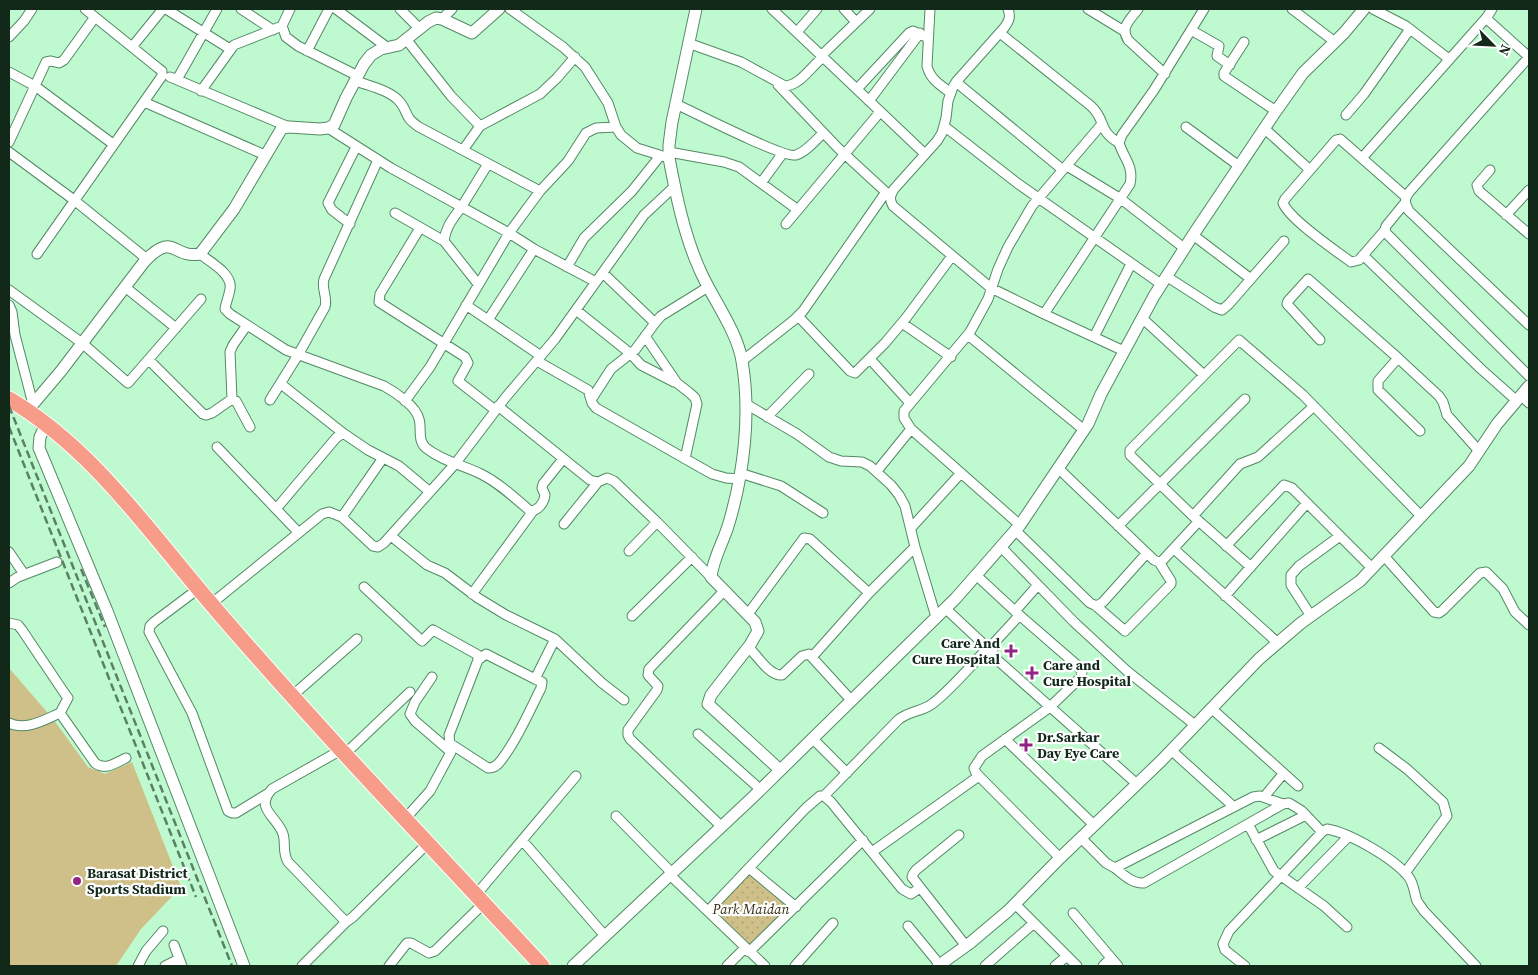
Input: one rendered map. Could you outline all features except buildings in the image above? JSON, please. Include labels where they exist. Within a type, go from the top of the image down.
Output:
[{"type":"highway","points":[[9,399],[30,407],[46,424],[98,469],[198,589],[292,696],[542,966]]},
{"type":"street","points":[[10,35],[24,21],[32,9]]},
{"type":"street","points":[[85,9],[162,71],[175,79],[289,127]]},
{"type":"street","points":[[132,47],[162,10],[166,9],[230,48]]},
{"type":"street","points":[[175,79],[217,9]]},
{"type":"street","points":[[240,9],[277,28],[286,37],[307,51],[395,97],[403,106],[408,119],[540,191]]},
{"type":"street","points":[[201,91],[230,48],[277,28],[290,9]]},
{"type":"street","points":[[307,51],[329,9]]},
{"type":"street","points":[[336,9],[388,48]]},
{"type":"street","points":[[400,9],[420,28]]},
{"type":"street","points":[[442,18],[452,9]]},
{"type":"street","points":[[30,407],[147,258],[162,246],[194,255],[200,254],[234,209],[282,128],[328,128],[334,125],[357,78],[372,55],[382,49],[399,45],[436,18],[442,18],[472,33],[499,9]]},
{"type":"street","points":[[510,9],[552,39],[585,67],[608,103],[616,127],[621,135],[637,148],[666,155],[732,164],[761,182],[798,210]]},
{"type":"street","points":[[703,9],[695,13],[666,155],[690,246],[708,287],[738,345],[742,361],[746,404],[740,476],[727,533],[711,570],[711,576]]},
{"type":"street","points":[[772,9],[925,154]]},
{"type":"street","points":[[797,32],[818,9]]},
{"type":"street","points":[[844,9],[856,22]]},
{"type":"street","points":[[688,43],[741,62],[777,83],[792,86],[824,57],[870,9]]},
{"type":"street","points":[[930,9],[926,66],[936,82],[950,93]]},
{"type":"street","points":[[1088,9],[1124,31],[1128,40],[1165,74]]},
{"type":"street","points":[[1124,31],[1138,9]]},
{"type":"street","points":[[1119,143],[1122,135],[1165,74],[1204,9]]},
{"type":"street","points":[[1292,9],[1334,42]]},
{"type":"street","points":[[573,966],[722,826],[936,617],[1018,528],[1084,430],[1163,280],[1264,128],[1303,73],[1364,9]]},
{"type":"street","points":[[1373,9],[1410,29],[1449,59]]},
{"type":"street","points":[[1362,158],[1492,9]]},
{"type":"street","points":[[742,361],[798,316],[888,194],[937,140],[944,126],[950,93],[956,82],[1000,33],[1009,21],[1011,11]]},
{"type":"street","points":[[9,142],[46,62],[51,60],[59,63],[64,60],[96,17]]},
{"type":"street","points":[[1487,17],[1490,23],[1529,59],[1405,200],[1384,230],[1359,260],[1352,262],[1325,244],[1285,208],[1283,204],[1285,199],[1336,140],[1340,139],[1405,200],[1409,211],[1529,325]]},
{"type":"street","points":[[1346,115],[1364,94],[1410,29]]},
{"type":"street","points":[[1191,30],[1219,46],[1217,56],[1230,64]]},
{"type":"street","points":[[856,89],[909,33],[913,31],[928,38]]},
{"type":"street","points":[[869,101],[920,33]]},
{"type":"street","points":[[1000,33],[1097,112],[1107,135],[1119,143],[1131,168],[1130,184],[1044,314]]},
{"type":"street","points":[[406,39],[451,96],[480,126]]},
{"type":"street","points":[[1244,42],[1224,73],[1226,78],[1276,111]]},
{"type":"street","points":[[463,150],[480,126],[540,94],[558,78],[575,57]]},
{"type":"street","points":[[37,254],[159,81],[162,71]]},
{"type":"street","points":[[9,72],[35,86],[113,144]]},
{"type":"street","points":[[956,82],[1065,168],[1121,199],[1184,248]]},
{"type":"street","points":[[777,83],[823,133],[888,194],[893,206],[991,288],[1124,351]]},
{"type":"street","points":[[144,102],[266,155]]},
{"type":"street","points":[[676,104],[790,156],[799,154],[823,133]]},
{"type":"street","points":[[786,224],[880,112]]},
{"type":"street","points":[[1059,469],[1154,560],[1159,562],[1171,581],[1171,584],[1125,631],[1090,603],[1018,528],[911,429],[904,418],[904,411],[910,403],[968,335],[982,312],[1008,247],[1038,198],[1102,124]]},
{"type":"street","points":[[944,126],[1038,198],[1131,264],[1222,310],[1284,241]]},
{"type":"street","points":[[405,401],[426,374],[444,345],[509,233],[540,191],[568,161],[581,138],[586,133],[596,128],[616,127]]},
{"type":"street","points":[[1186,127],[1239,166]]},
{"type":"street","points":[[328,128],[378,160],[596,282]]},
{"type":"street","points":[[1264,128],[1310,170]]},
{"type":"street","points":[[350,224],[332,210],[328,203],[356,147]]},
{"type":"street","points":[[9,152],[74,200],[147,258]]},
{"type":"street","points":[[761,182],[783,153]]},
{"type":"street","points":[[567,267],[584,238],[666,155]]},
{"type":"street","points":[[270,400],[325,307],[324,279],[378,160]]},
{"type":"street","points":[[444,241],[448,226],[488,164]]},
{"type":"street","points":[[1490,170],[1479,182],[1478,188],[1529,234]]},
{"type":"street","points":[[211,604],[322,514],[329,512],[342,517],[373,546],[378,547],[391,536],[455,464],[496,408],[539,358],[644,215],[675,186]]},
{"type":"street","points":[[1506,215],[1529,190]]},
{"type":"street","points":[[395,213],[444,241],[478,284]]},
{"type":"street","points":[[420,228],[380,294],[378,302],[467,360],[468,363],[458,381],[590,480],[598,482],[610,478],[658,522],[748,614],[758,626],[758,631],[750,645],[711,695],[708,704],[780,770]]},
{"type":"street","points":[[1384,230],[1529,376]]},
{"type":"street","points":[[1193,235],[1251,279]]},
{"type":"street","points":[[488,320],[534,249]]},
{"type":"street","points":[[200,254],[230,280],[231,288],[225,309],[264,337],[298,355],[384,386],[397,393],[419,419],[420,438],[424,446],[455,464],[486,476],[530,511],[533,511]]},
{"type":"street","points":[[1363,255],[1481,369],[1523,400]]},
{"type":"street","points":[[798,316],[852,373],[857,372],[902,323],[952,256]]},
{"type":"street","points":[[1094,337],[1131,264]]},
{"type":"street","points":[[603,273],[655,323]]},
{"type":"street","points":[[1320,340],[1287,304],[1308,279],[1439,396],[1447,415],[1479,451]]},
{"type":"street","points":[[591,400],[611,369],[631,354],[655,323],[669,311],[708,287]]},
{"type":"street","points":[[125,288],[176,328]]},
{"type":"street","points":[[9,290],[82,343],[128,382],[200,299]]},
{"type":"street","points":[[466,305],[539,358],[588,390],[596,408],[720,477],[740,476],[774,483],[823,513]]},
{"type":"street","points":[[9,306],[12,312],[14,335],[30,407]]},
{"type":"street","points":[[576,310],[631,354],[641,365],[677,383],[695,398],[697,404],[685,459]]},
{"type":"street","points":[[1142,318],[1204,375]]},
{"type":"street","points":[[902,323],[951,356]]},
{"type":"street","points":[[232,399],[230,352],[246,325]]},
{"type":"street","points":[[968,335],[1084,430]]},
{"type":"street","points":[[646,336],[677,383]]},
{"type":"street","points":[[1250,567],[1132,459],[1130,455],[1130,450],[1239,340],[1314,406],[1421,516]]},
{"type":"street","points":[[1398,358],[1378,381],[1378,390],[1420,431]]},
{"type":"street","points":[[870,359],[910,403]]},
{"type":"street","points":[[149,360],[206,415],[232,399]]},
{"type":"street","points":[[767,417],[809,374]]},
{"type":"street","points":[[281,384],[368,450],[399,466],[430,492]]},
{"type":"street","points":[[908,926],[939,966],[966,946],[1015,904],[1080,838],[1172,750],[1259,659],[1311,616],[1360,581],[1469,466],[1497,424],[1523,400],[1529,386]]},
{"type":"street","points":[[232,399],[236,401],[250,427]]},
{"type":"street","points":[[1118,526],[1245,399]]},
{"type":"street","points":[[746,404],[808,441],[829,457],[841,461],[862,462],[878,471],[899,494],[905,506],[936,617]]},
{"type":"street","points":[[1159,562],[1174,548],[1240,464],[1254,460],[1265,452],[1314,406]]},
{"type":"street","points":[[46,424],[40,437],[39,448],[107,611],[244,966]]},
{"type":"street","points":[[878,471],[911,429]]},
{"type":"street","points":[[276,509],[343,432]]},
{"type":"street","points":[[217,447],[298,532]]},
{"type":"street","points":[[342,517],[383,458]]},
{"type":"street","points":[[472,594],[533,511],[545,498],[542,484],[563,459]]},
{"type":"street","points":[[911,528],[960,473]]},
{"type":"street","points":[[564,524],[598,482]]},
{"type":"street","points":[[1226,546],[1279,488],[1284,485],[1292,488],[1372,568]]},
{"type":"street","points":[[1225,596],[1307,503]]},
{"type":"street","points":[[630,551],[658,522]]},
{"type":"street","points":[[391,536],[427,564],[445,573],[472,594],[502,612],[555,639],[602,683],[624,700]]},
{"type":"street","points":[[1311,616],[1291,585],[1291,575],[1299,566],[1340,536]]},
{"type":"street","points":[[748,614],[804,538],[810,539],[869,593]]},
{"type":"street","points":[[813,656],[869,593],[915,547]]},
{"type":"street","points":[[1001,547],[1074,622],[1127,671],[1195,725]]},
{"type":"street","points":[[1174,548],[1278,643]]},
{"type":"street","points":[[9,552],[24,574]]},
{"type":"street","points":[[1095,606],[1103,602],[1147,553]]},
{"type":"street","points":[[1384,556],[1434,612],[1439,613],[1480,573],[1486,572],[1504,589],[1515,612],[1529,625]]},
{"type":"street","points":[[632,616],[692,557]]},
{"type":"street","points":[[9,582],[24,574],[57,562]]},
{"type":"street","points":[[976,575],[1082,672],[1081,677],[1050,707],[982,756],[974,768],[979,776],[1060,858]]},
{"type":"street","points":[[708,911],[806,808],[820,796],[824,796],[898,720],[910,712],[923,709],[936,700],[990,651],[994,643],[1016,619],[1017,612],[1038,585]]},
{"type":"street","points":[[364,587],[422,641],[433,630],[478,655],[478,660],[449,735],[451,748],[430,791],[406,819]]},
{"type":"street","points":[[198,589],[154,622],[150,626],[149,632],[192,713],[228,810],[232,814],[236,813],[268,794]]},
{"type":"street","points":[[722,826],[630,739],[628,730],[657,690],[658,686],[648,675],[649,670],[724,591]]},
{"type":"street","points":[[945,608],[990,651],[994,658],[1137,784]]},
{"type":"street","points":[[9,623],[18,625],[22,630],[68,698],[60,713],[29,725],[20,726],[9,723]]},
{"type":"street","points":[[292,696],[357,639]]},
{"type":"street","points":[[535,678],[555,639]]},
{"type":"street","points":[[750,645],[751,650],[772,672],[779,676],[802,656],[806,654],[813,656],[851,700]]},
{"type":"street","points":[[432,678],[415,702],[410,714],[415,721],[451,748],[488,768],[498,765],[542,688],[542,682],[486,654],[478,660]]},
{"type":"street","points":[[346,922],[285,858],[282,832],[266,808],[265,801],[272,789],[343,752],[410,692]]},
{"type":"street","points":[[1211,708],[1298,786]]},
{"type":"street","points":[[60,713],[95,763],[100,767],[105,768],[126,758]]},
{"type":"street","points":[[698,734],[760,789]]},
{"type":"street","points":[[812,738],[847,772]]},
{"type":"street","points":[[1006,740],[1094,825]]},
{"type":"street","points":[[1378,748],[1407,770],[1443,802],[1446,810],[1447,816],[1405,874]]},
{"type":"street","points":[[1172,750],[1234,808]]},
{"type":"street","points":[[1264,797],[1283,774]]},
{"type":"street","points":[[389,966],[408,943],[429,953],[435,951],[480,899],[522,840],[576,776]]},
{"type":"street","points":[[872,852],[979,776]]},
{"type":"street","points":[[824,796],[906,892],[911,894],[920,888]]},
{"type":"street","points":[[1115,868],[1253,797],[1260,796],[1283,804]]},
{"type":"street","points":[[1080,838],[1106,863],[1132,881],[1144,883],[1283,804],[1293,804],[1322,832]]},
{"type":"street","points":[[1256,840],[1306,815]]},
{"type":"street","points":[[616,816],[671,874],[765,966]]},
{"type":"street","points":[[1248,824],[1270,865],[1281,876],[1324,906],[1347,927]]},
{"type":"street","points":[[1245,966],[1225,950],[1224,939],[1229,931],[1322,832],[1327,829],[1336,830],[1376,850],[1405,874],[1413,886],[1424,911],[1476,966]]},
{"type":"street","points":[[959,835],[913,874],[913,880],[966,946]]},
{"type":"street","points":[[1298,888],[1348,837]]},
{"type":"street","points":[[522,840],[605,936]]},
{"type":"street","points":[[727,966],[796,907],[863,840]]},
{"type":"street","points":[[302,966],[428,843]]},
{"type":"street","points":[[749,868],[796,907]]},
{"type":"street","points":[[1015,904],[1077,966]]},
{"type":"street","points":[[1072,913],[1118,966]]},
{"type":"street","points":[[795,966],[834,923]]},
{"type":"street","points":[[985,966],[1034,923]]},
{"type":"street","points":[[138,966],[146,951],[163,931]]},
{"type":"street","points":[[165,966],[181,963],[174,945]]},
{"type":"street","points":[[1055,966],[1067,956]]},
{"type":"street","points":[[1103,966],[1111,958]]},
{"type":"green space","name":"Barasat District Sports Stadium","points":[[9,668],[53,719],[88,767],[105,774],[132,762],[181,887],[141,929],[116,966],[9,966]]},
{"type":"green space","name":"Park Maidan","points":[[749,871],[790,907],[751,948],[712,911]]},
{"type":"railway","points":[[9,406],[232,966]]},
{"type":"railway","points":[[9,427],[196,897]]},
{"type":"railway","points":[[81,569],[105,627]]},
{"type":"place","name":"Care And Cure Hospital","points":[[1011,651]]},
{"type":"place","name":"Care and Cure Hospital","points":[[1032,673]]},
{"type":"place","name":"Dr.Sarkar Day Eye Care","points":[[1026,745]]},
{"type":"place","name":"Barasat District Sports Stadium","points":[[77,881]]}]
